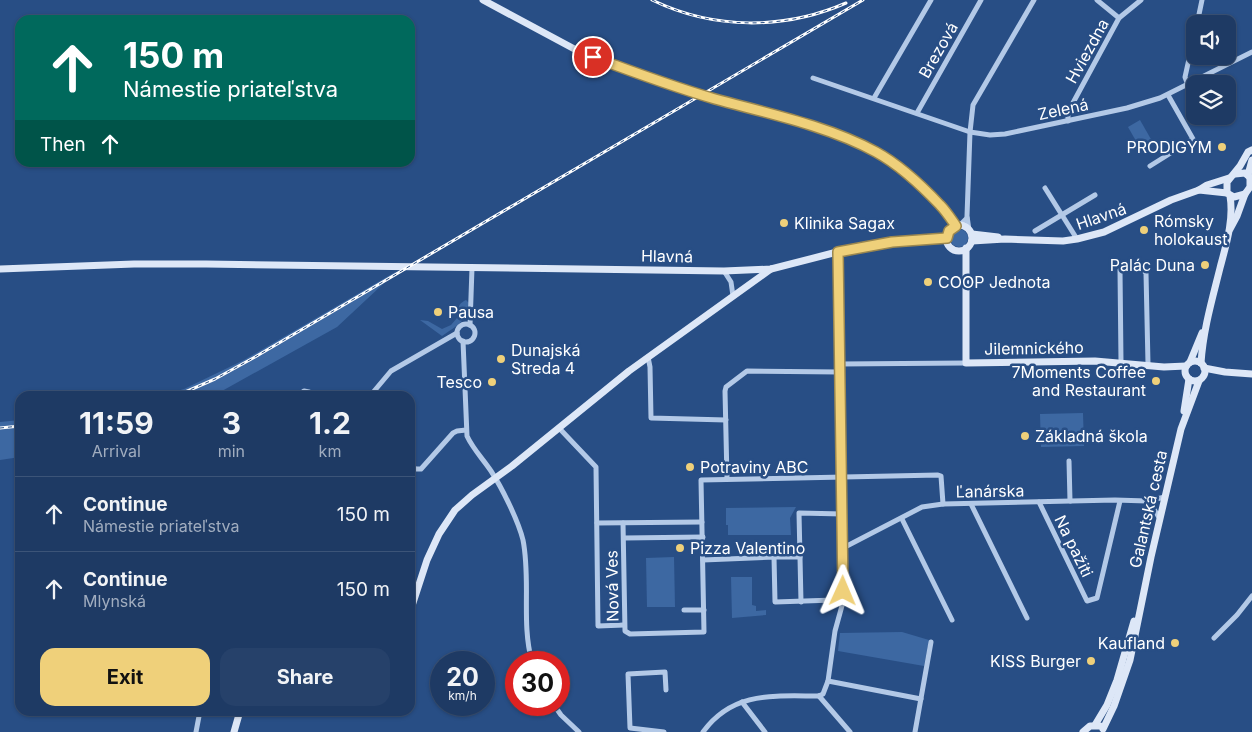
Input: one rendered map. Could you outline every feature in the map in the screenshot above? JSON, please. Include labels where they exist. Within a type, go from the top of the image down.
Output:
[{"type":"main road","points":[[482,0],[580,52],[709,97],[791,120],[858,143],[899,167],[940,204],[956,227],[971,235],[966,248],[956,250],[949,246],[947,238],[956,227]]},
{"type":"main road","points":[[1225,372],[1194,381],[1187,377],[1188,364],[1206,323],[1230,229],[1231,205],[1225,186],[1248,152],[1252,150]]},
{"type":"main road","points":[[1230,229],[1250,187],[1252,160]]},
{"type":"main road","points":[[1232,176],[1242,172],[1250,177]]},
{"type":"main road","name":"Hlavná","points":[[971,235],[1005,239],[1064,241],[1077,239],[1104,232],[1171,200],[1232,176]]},
{"type":"main road","points":[[1199,190],[1238,197],[1248,192]]},
{"type":"main road","name":"Hlavná","points":[[0,270],[134,264],[724,271],[771,269],[838,252],[892,242],[947,238]]},
{"type":"main road","name":"Jilemnického","points":[[966,248],[966,362],[1121,362],[1164,366],[1188,364]]},
{"type":"main road","name":"Jilemnického","points":[[956,250],[965,269]]},
{"type":"main road","points":[[415,597],[427,560],[449,517],[463,503],[648,358],[771,269]]},
{"type":"main road","points":[[1201,379],[1205,372],[1203,365],[1206,323]]},
{"type":"main road","points":[[1188,364],[1195,361],[1225,372],[1252,374]]},
{"type":"main road","name":"Jilemnického","points":[[1164,366],[1187,377]]},
{"type":"main road","name":"Galantská cesta","points":[[1095,725],[1107,705],[1117,680],[1140,604],[1183,421],[1187,377]]},
{"type":"main road","name":"Galantská cesta","points":[[1183,421],[1201,379]]},
{"type":"main road","name":"Galantská cesta","points":[[1083,732],[1088,726],[1095,725],[1104,730],[1123,683],[1136,634],[1140,604]]},
{"type":"main road","points":[[234,732],[239,716]]},
{"type":"street","points":[[874,98],[931,0]]},
{"type":"street","name":"Brezová","points":[[917,113],[981,0]]},
{"type":"street","points":[[971,235],[967,218],[970,132],[973,105],[1034,0]]},
{"type":"street","points":[[1097,0],[1119,18]]},
{"type":"street","name":"Hviezdna","points":[[1068,121],[1068,112],[1119,18],[1141,0]]},
{"type":"street","points":[[1199,15],[1202,0]]},
{"type":"street","name":"Zelená","points":[[1207,75],[1252,52]]},
{"type":"street","points":[[1186,81],[1184,77],[1187,65]]},
{"type":"street","name":"Zelená","points":[[813,78],[970,132],[997,135],[1127,108],[1168,95],[1186,86]]},
{"type":"street","points":[[1150,166],[1193,139],[1168,95]]},
{"type":"street","points":[[1045,188],[1077,239]]},
{"type":"street","points":[[1035,231],[1095,195]]},
{"type":"street","points":[[956,227],[967,218]]},
{"type":"street","points":[[704,732],[719,715],[742,702],[763,697],[819,696],[823,694],[828,681],[835,631],[843,602],[844,548],[838,252]]},
{"type":"street","points":[[1121,362],[1120,270],[1127,267],[1140,267],[1146,273],[1148,364]]},
{"type":"street","points":[[463,341],[469,341],[473,338],[474,330],[470,325],[472,268]]},
{"type":"street","points":[[724,271],[731,282],[733,296]]},
{"type":"street","points":[[374,391],[391,371],[457,333],[462,326],[470,325]]},
{"type":"street","points":[[457,333],[463,341],[466,430],[472,445],[496,478],[517,522],[523,540],[527,632],[530,651]]},
{"type":"street","points":[[648,358],[650,367],[651,418],[726,420]]},
{"type":"street","points":[[840,364],[966,362]]},
{"type":"street","points":[[727,479],[726,387],[747,371],[840,372]]},
{"type":"street","points":[[559,428],[596,466],[598,626],[624,625]]},
{"type":"street","points":[[415,468],[421,469],[453,433],[466,430]]},
{"type":"street","points":[[1069,461],[1070,501]]},
{"type":"street","name":"Nová Ves","points":[[620,523],[624,538],[625,631],[630,634],[704,632],[702,480],[931,475],[941,476],[943,504]]},
{"type":"street","name":"Ľanárska","points":[[844,548],[922,507],[943,504],[1147,501],[1165,497]]},
{"type":"street","name":"Na pažiti","points":[[1039,502],[1087,601],[1097,598],[1120,500]]},
{"type":"street","points":[[1147,501],[1160,519]]},
{"type":"street","points":[[971,504],[1027,618]]},
{"type":"street","points":[[801,602],[799,513],[843,514]]},
{"type":"street","points":[[902,518],[952,620]]},
{"type":"street","points":[[597,524],[702,522]]},
{"type":"street","name":"Nová Ves","points":[[624,538],[703,538]]},
{"type":"street","points":[[774,557],[775,602],[834,600],[843,602]]},
{"type":"street","points":[[703,560],[800,557]]},
{"type":"street","points":[[1214,638],[1237,615],[1252,596]]},
{"type":"street","points":[[684,610],[704,610]]},
{"type":"street","points":[[915,732],[931,642]]},
{"type":"street","points":[[664,732],[630,728],[628,674],[665,672],[666,690]]},
{"type":"street","points":[[828,681],[920,699]]},
{"type":"street","points":[[819,696],[850,732]]},
{"type":"street","points":[[742,702],[765,732]]},
{"type":"street","points":[[196,732],[199,716]]},
{"type":"street","points":[[562,716],[579,732]]},
{"type":"shaded area","points":[[1140,120],[1152,141],[1140,148],[1128,127]]},
{"type":"shaded area","points":[[955,229],[963,229],[968,234],[966,245],[955,247],[950,242],[950,234]]},
{"type":"shaded area","points":[[397,271],[337,327],[222,391],[177,391],[244,360]]},
{"type":"shaded area","points":[[466,300],[469,303],[463,320],[442,336],[420,320],[428,321],[442,329],[451,325],[457,318],[460,304]]},
{"type":"shaded area","points":[[1083,413],[1084,446],[1041,447],[1040,414]]},
{"type":"shaded area","points":[[15,420],[15,458],[0,460],[0,422]]},
{"type":"shaded area","points":[[796,507],[790,518],[791,535],[728,535],[726,508]]},
{"type":"shaded area","points":[[674,557],[675,607],[647,607],[646,558]]},
{"type":"shaded area","points":[[731,577],[752,577],[752,605],[756,606],[756,611],[766,610],[766,615],[732,618]]},
{"type":"shaded area","points":[[902,632],[929,640],[924,666],[838,651],[840,633]]},
{"type":"railway","points":[[652,0],[700,17],[749,23],[774,22],[798,18],[846,3]]},
{"type":"railway","points":[[187,391],[215,379],[255,357],[863,0]]},
{"type":"railway","points":[[0,428],[15,426]]},
{"type":"place","name":"PRODIGYM","points":[[1222,147]]},
{"type":"place","name":"Klinika Sagax","points":[[784,223]]},
{"type":"place","name":"Rómsky holokaust","points":[[1144,230]]},
{"type":"place","name":"Palác Duna","points":[[1205,265]]},
{"type":"place","name":"COOP Jednota","points":[[928,282]]},
{"type":"place","name":"Pausa","points":[[438,312]]},
{"type":"place","name":"Dunajská Streda 4","points":[[501,359]]},
{"type":"place","name":"7Moments Coffee and Restaurant","points":[[1156,381]]},
{"type":"place","name":"Tesco","points":[[492,382]]},
{"type":"place","name":"Základná škola","points":[[1025,436]]},
{"type":"place","name":"Potraviny ABC","points":[[690,467]]},
{"type":"place","name":"Pizza Valentino","points":[[680,548]]},
{"type":"place","name":"Kaufland","points":[[1175,643]]},
{"type":"place","name":"KISS Burger","points":[[1091,661]]},
{"type":"route","points":[[593,57],[638,74],[709,97],[814,127],[858,143],[899,167],[940,204],[956,226],[949,231],[947,238],[892,242],[838,252],[843,591]]}]
